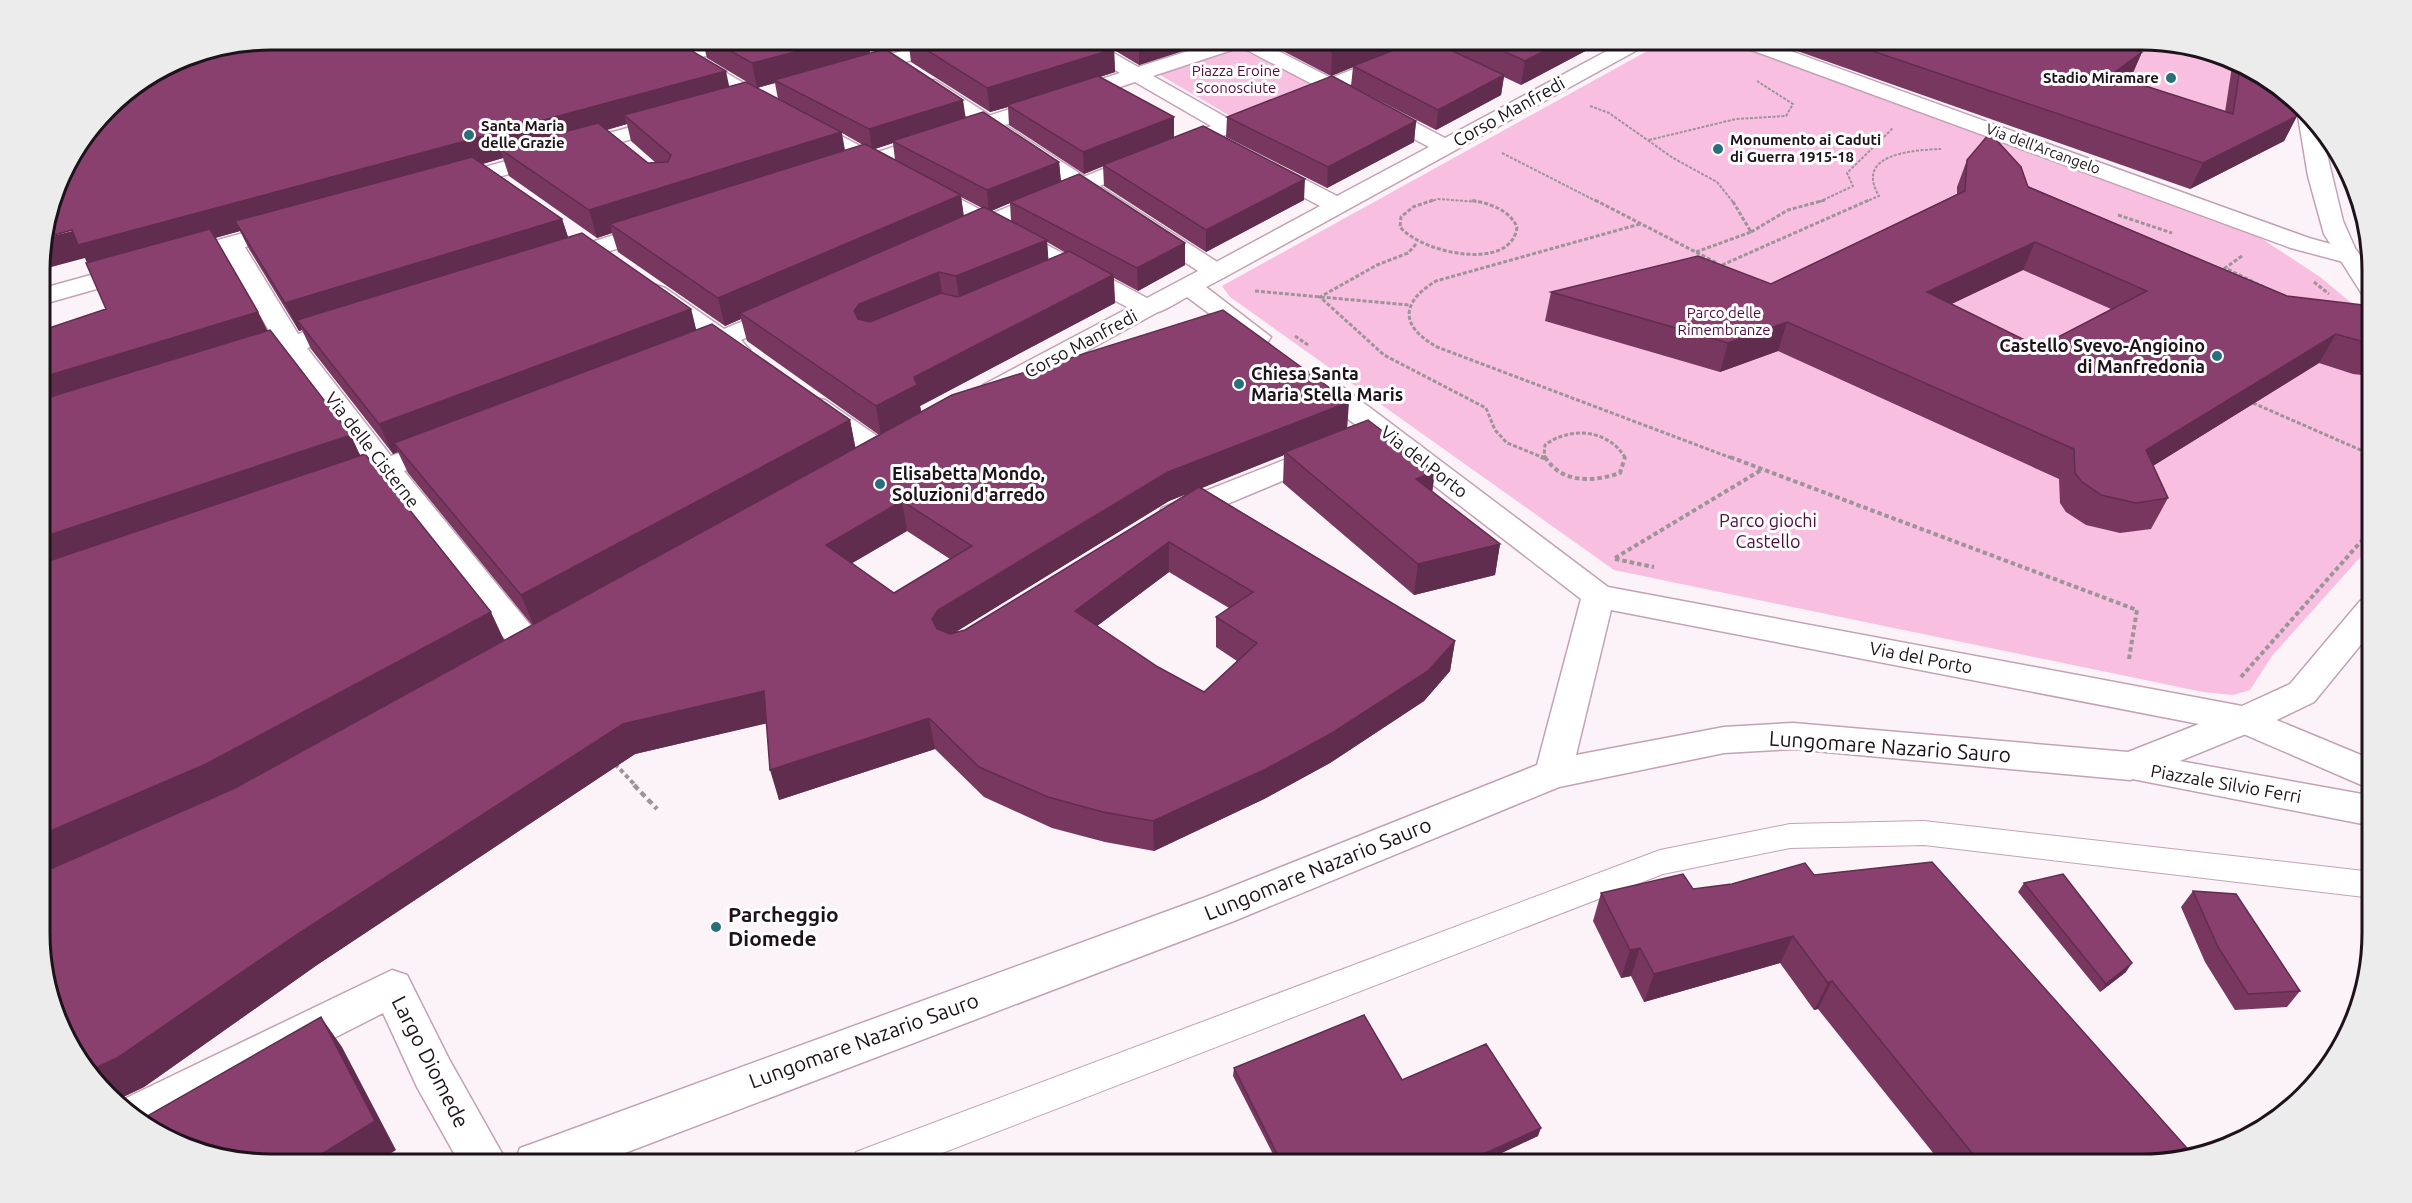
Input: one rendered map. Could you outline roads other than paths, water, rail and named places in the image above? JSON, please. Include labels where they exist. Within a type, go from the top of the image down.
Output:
[{"type":"street","points":[[679,50],[757,99],[987,223],[1060,273],[1147,308]]},
{"type":"street","points":[[685,55],[706,50]]},
{"type":"street","points":[[877,50],[1216,272]]},
{"type":"street","points":[[835,76],[926,50]]},
{"type":"street","points":[[1094,50],[1135,74],[1233,145],[1338,206]]},
{"type":"street","points":[[826,176],[1209,50]]},
{"type":"street","points":[[1263,50],[1446,147]]},
{"type":"street","points":[[934,246],[1203,136],[1233,145],[1330,86],[1419,50]]},
{"type":"street","name":"Corso Manfredi","points":[[962,407],[1446,147],[1522,95],[1619,50]]},
{"type":"street","name":"Via dell'Arcangelo","points":[[1769,50],[2300,243],[2347,256]]},
{"type":"street","points":[[723,108],[790,89]]},
{"type":"street","points":[[432,188],[689,117]]},
{"type":"street","points":[[2309,127],[2312,145],[2336,234],[2347,256],[2362,277]]},
{"type":"street","points":[[611,139],[629,154]]},
{"type":"street","points":[[486,173],[515,194]]},
{"type":"street","points":[[537,267],[682,221]]},
{"type":"street","points":[[50,294],[309,222]]},
{"type":"street","points":[[569,232],[759,366]]},
{"type":"street","name":"Via delle Cisterne","points":[[231,244],[291,345],[386,469],[528,645]]},
{"type":"street","name":"Via del Porto","points":[[1190,286],[1295,350],[1383,430],[1598,596],[2245,720]]},
{"type":"street","points":[[668,361],[807,302]]},
{"type":"street","points":[[225,365],[370,320]]},
{"type":"street","points":[[796,392],[880,452]]},
{"type":"street","points":[[1152,528],[1181,510],[1383,430]]},
{"type":"street","points":[[307,496],[386,469],[473,435]]},
{"type":"street","points":[[849,469],[911,435]]},
{"type":"street","points":[[1553,774],[1598,596]]},
{"type":"street","name":"Piazzale Silvio Ferri","points":[[2130,766],[2245,720],[2302,693],[2362,621]]},
{"type":"street","points":[[497,663],[559,628]]},
{"type":"street","points":[[2245,720],[2362,771]]},
{"type":"street","name":"Lungomare Nazario Sauro","points":[[564,1154],[1220,909],[1553,774],[1724,740],[1793,736],[2130,766]]},
{"type":"street","name":"Piazzale Silvio Ferri","points":[[2130,766],[2362,809]]},
{"type":"street","name":"Largo Diomede","points":[[142,1112],[392,988],[433,1072],[479,1154]]},
{"type":"lane","points":[[895,1154],[1660,862],[1790,836],[1924,833],[2362,884]]},
{"type":"place","name":"Stadio Miramare","points":[[2171,78]]},
{"type":"place","name":"Santa Maria delle Grazie","points":[[469,135]]},
{"type":"place","name":"Monumento ai Caduti di Guerra 1915-18","points":[[1718,149]]},
{"type":"place","name":"Castello Svevo-Angioino di Manfredonia","points":[[2217,356]]},
{"type":"place","name":"Chiesa Santa Maria Stella Maris","points":[[1239,384]]},
{"type":"place","name":"Elisabetta Mondo, Soluzioni d'arredo","points":[[880,484]]},
{"type":"place","name":"Parcheggio Diomede","points":[[716,927]]},
{"type":"park label","name":"Piazza Eroine Sconosciute","points":[[1236,80]]},
{"type":"park label","name":"Parco delle Rimembranze","points":[[1724,322]]},
{"type":"park label","name":"Parco giochi Castello","points":[[1768,531]]}]
